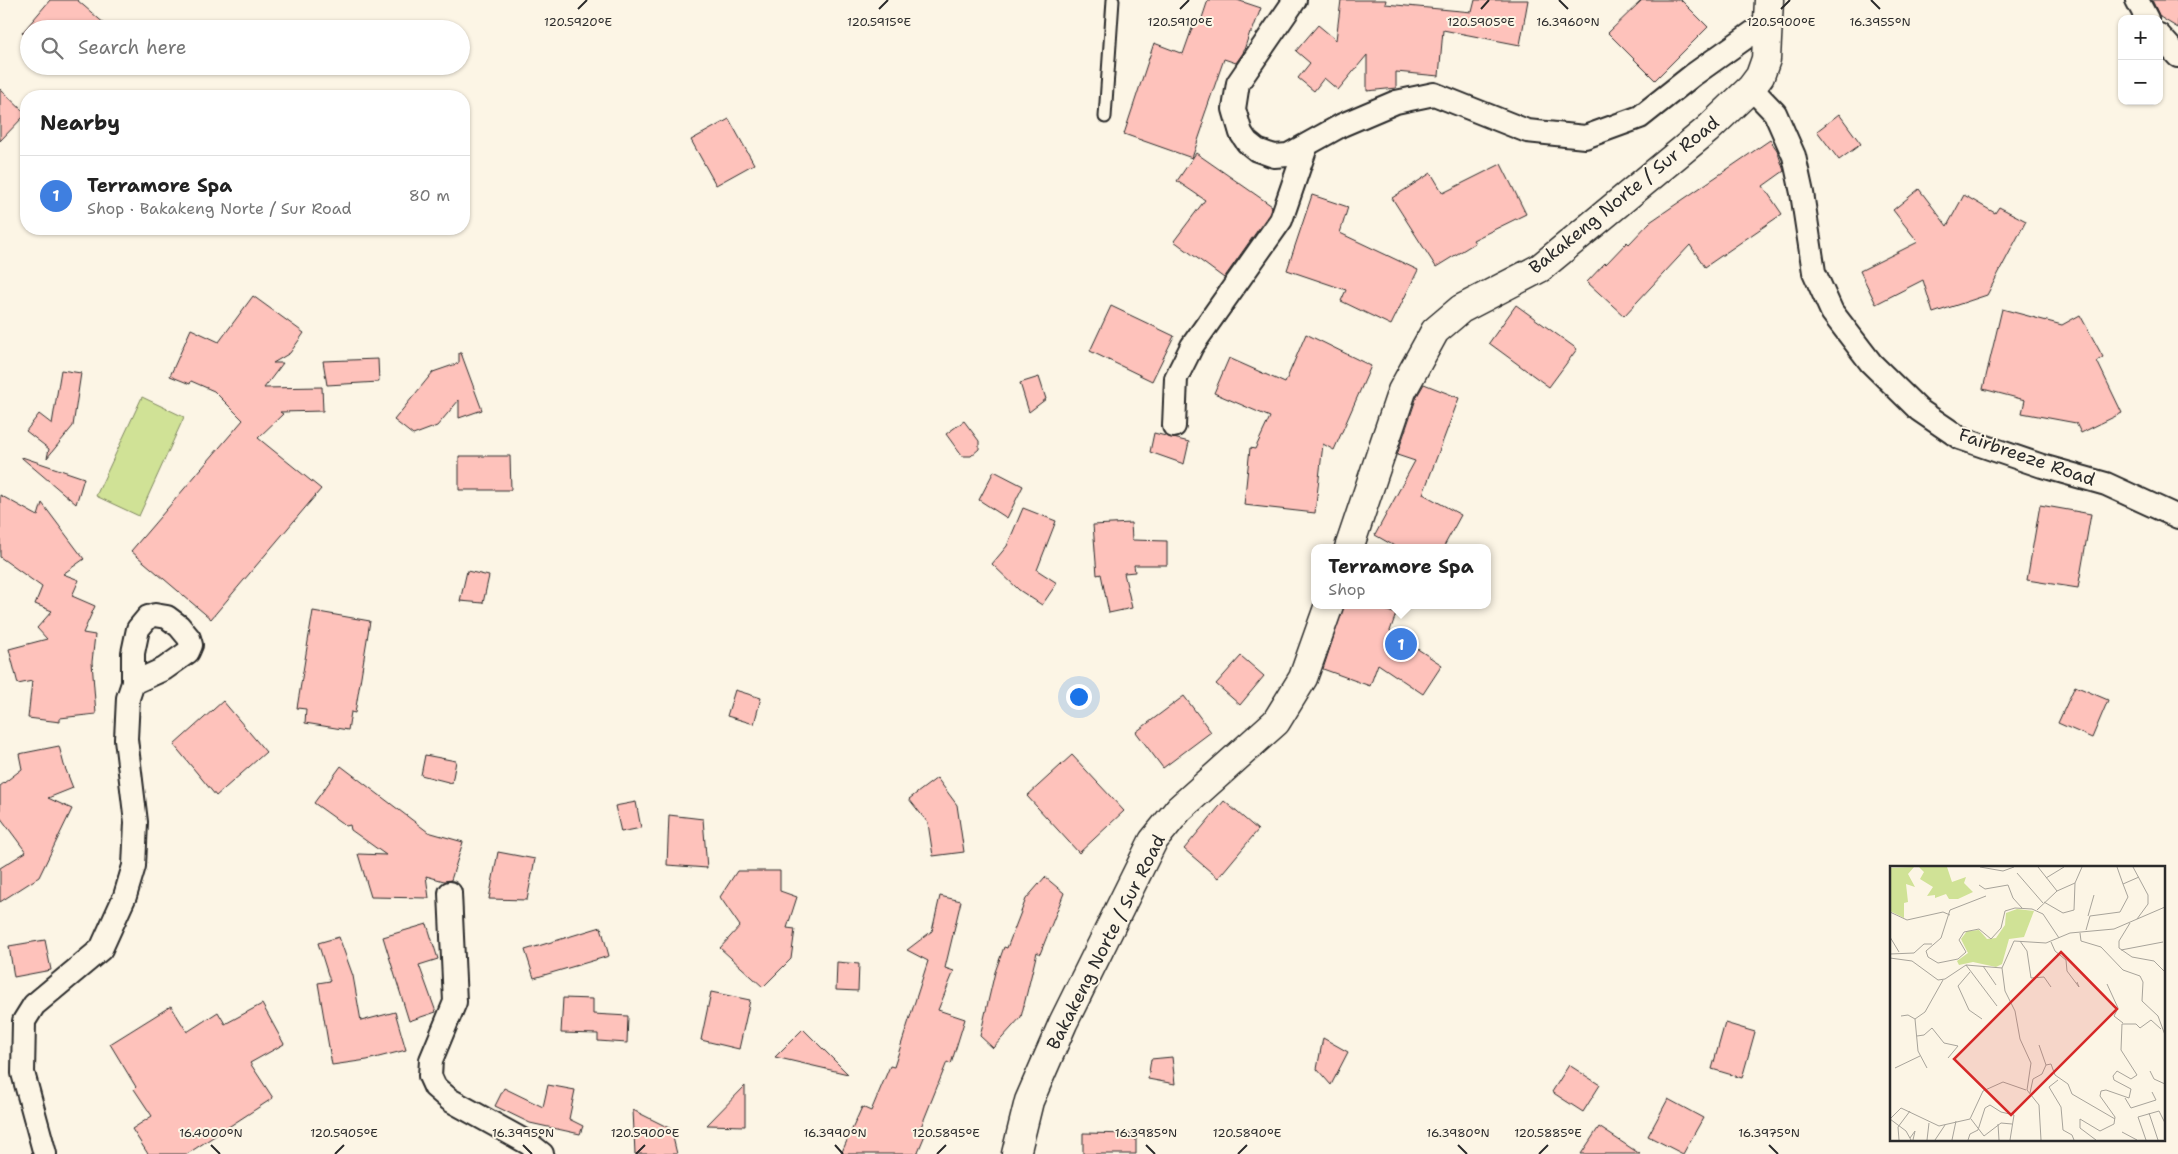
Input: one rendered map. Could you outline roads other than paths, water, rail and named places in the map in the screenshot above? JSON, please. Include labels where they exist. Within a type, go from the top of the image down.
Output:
[{"type":"main road","name":"Bakakeng Norte / Sur Road","points":[[1349,544],[1402,391],[1436,331],[1461,309],[1540,268],[1707,130],[1751,88],[1760,76],[1766,58],[1769,10]]},
{"type":"main road","name":"Bakakeng Norte / Sur Road","points":[[1016,1154],[1029,1101],[1059,1032],[1153,841],[1179,809],[1276,722],[1303,678],[1328,609]]},
{"type":"street","points":[[1295,0],[1238,83],[1234,109],[1241,133],[1247,142],[1256,150],[1274,156],[1288,156],[1342,125],[1396,102],[1434,94],[1527,131],[1585,137],[1640,117],[1693,75],[1769,10]]},
{"type":"street","points":[[2137,0],[2145,15]]},
{"type":"street","points":[[2163,39],[2178,56]]},
{"type":"street","name":"Fairbreeze Road","points":[[1751,88],[1776,114],[1794,156],[1802,193],[1814,272],[1832,312],[1872,363],[1919,410],[1960,438],[2042,466],[2106,484],[2178,516]]},
{"type":"street","points":[[1174,426],[1176,378],[1192,346],[1281,220],[1306,147]]},
{"type":"street","points":[[45,1154],[23,1073],[24,1021],[34,1005],[101,949],[125,896],[134,866],[136,822],[126,739],[128,698],[133,683]]},
{"type":"street","points":[[450,893],[455,1002],[431,1060],[430,1076],[435,1087],[450,1100],[528,1143],[542,1154]]},
{"type":"lane","points":[[1105,117],[1113,0]]},
{"type":"place","name":"Terramore Spa","points":[[1401,644]]}]
